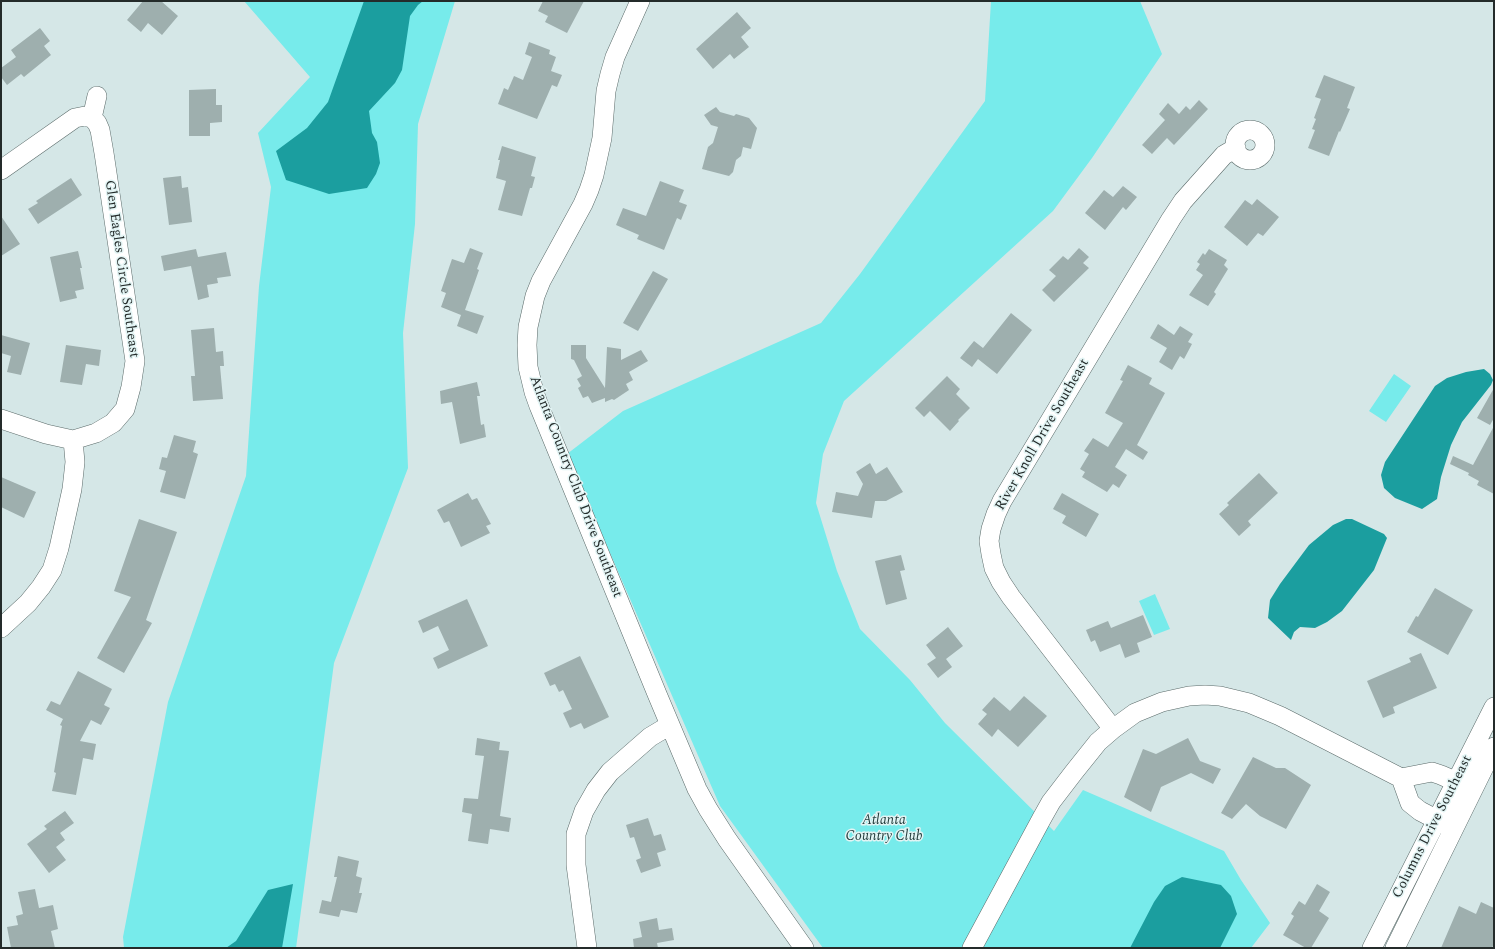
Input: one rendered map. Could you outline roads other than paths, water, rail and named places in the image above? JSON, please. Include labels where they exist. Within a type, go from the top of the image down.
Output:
[{"type":"street","name":"Atlanta Country Club Drive Southeast","points":[[640,1],[615,58],[610,74],[606,91],[602,138],[594,175],[589,190],[583,204],[541,281],[535,296],[528,328],[527,355],[531,380],[540,406],[687,768],[708,809],[746,867],[804,948]]},
{"type":"street","points":[[1,170],[75,118],[85,116],[92,118],[97,96]]},
{"type":"street","name":"Glen Eagles Circle Southeast","points":[[73,440],[96,433],[113,423],[125,409],[132,387],[135,361],[100,130],[97,123],[92,118]]},
{"type":"street","name":"River Knoll Drive Southeast","points":[[1112,729],[1001,582],[994,568],[991,554],[989,541],[991,529],[1002,501],[1171,219],[1183,201],[1224,155],[1236,148]]},
{"type":"street","points":[[1,419],[46,434],[73,440],[75,462],[72,489],[59,548],[52,570],[28,603],[1,628]]},
{"type":"street","points":[[972,948],[1051,802],[1098,742],[1112,729],[1135,714],[1162,702],[1189,696],[1205,695],[1220,696],[1248,703],[1264,709],[1401,778],[1432,772],[1464,785]]},
{"type":"street","name":"Columns Drive Southeast","points":[[1395,948],[1454,828],[1464,785],[1494,707]]},
{"type":"street","points":[[587,948],[576,865],[576,834],[584,811],[596,790],[610,772],[650,737],[670,725]]},
{"type":"street","name":"Columns Drive Southeast","points":[[1372,948],[1437,820],[1494,747]]},
{"type":"street","points":[[1401,778],[1410,804],[1420,811],[1454,828]]},
{"type":"park label","name":"Atlanta Country Club","points":[[884,830]]}]
